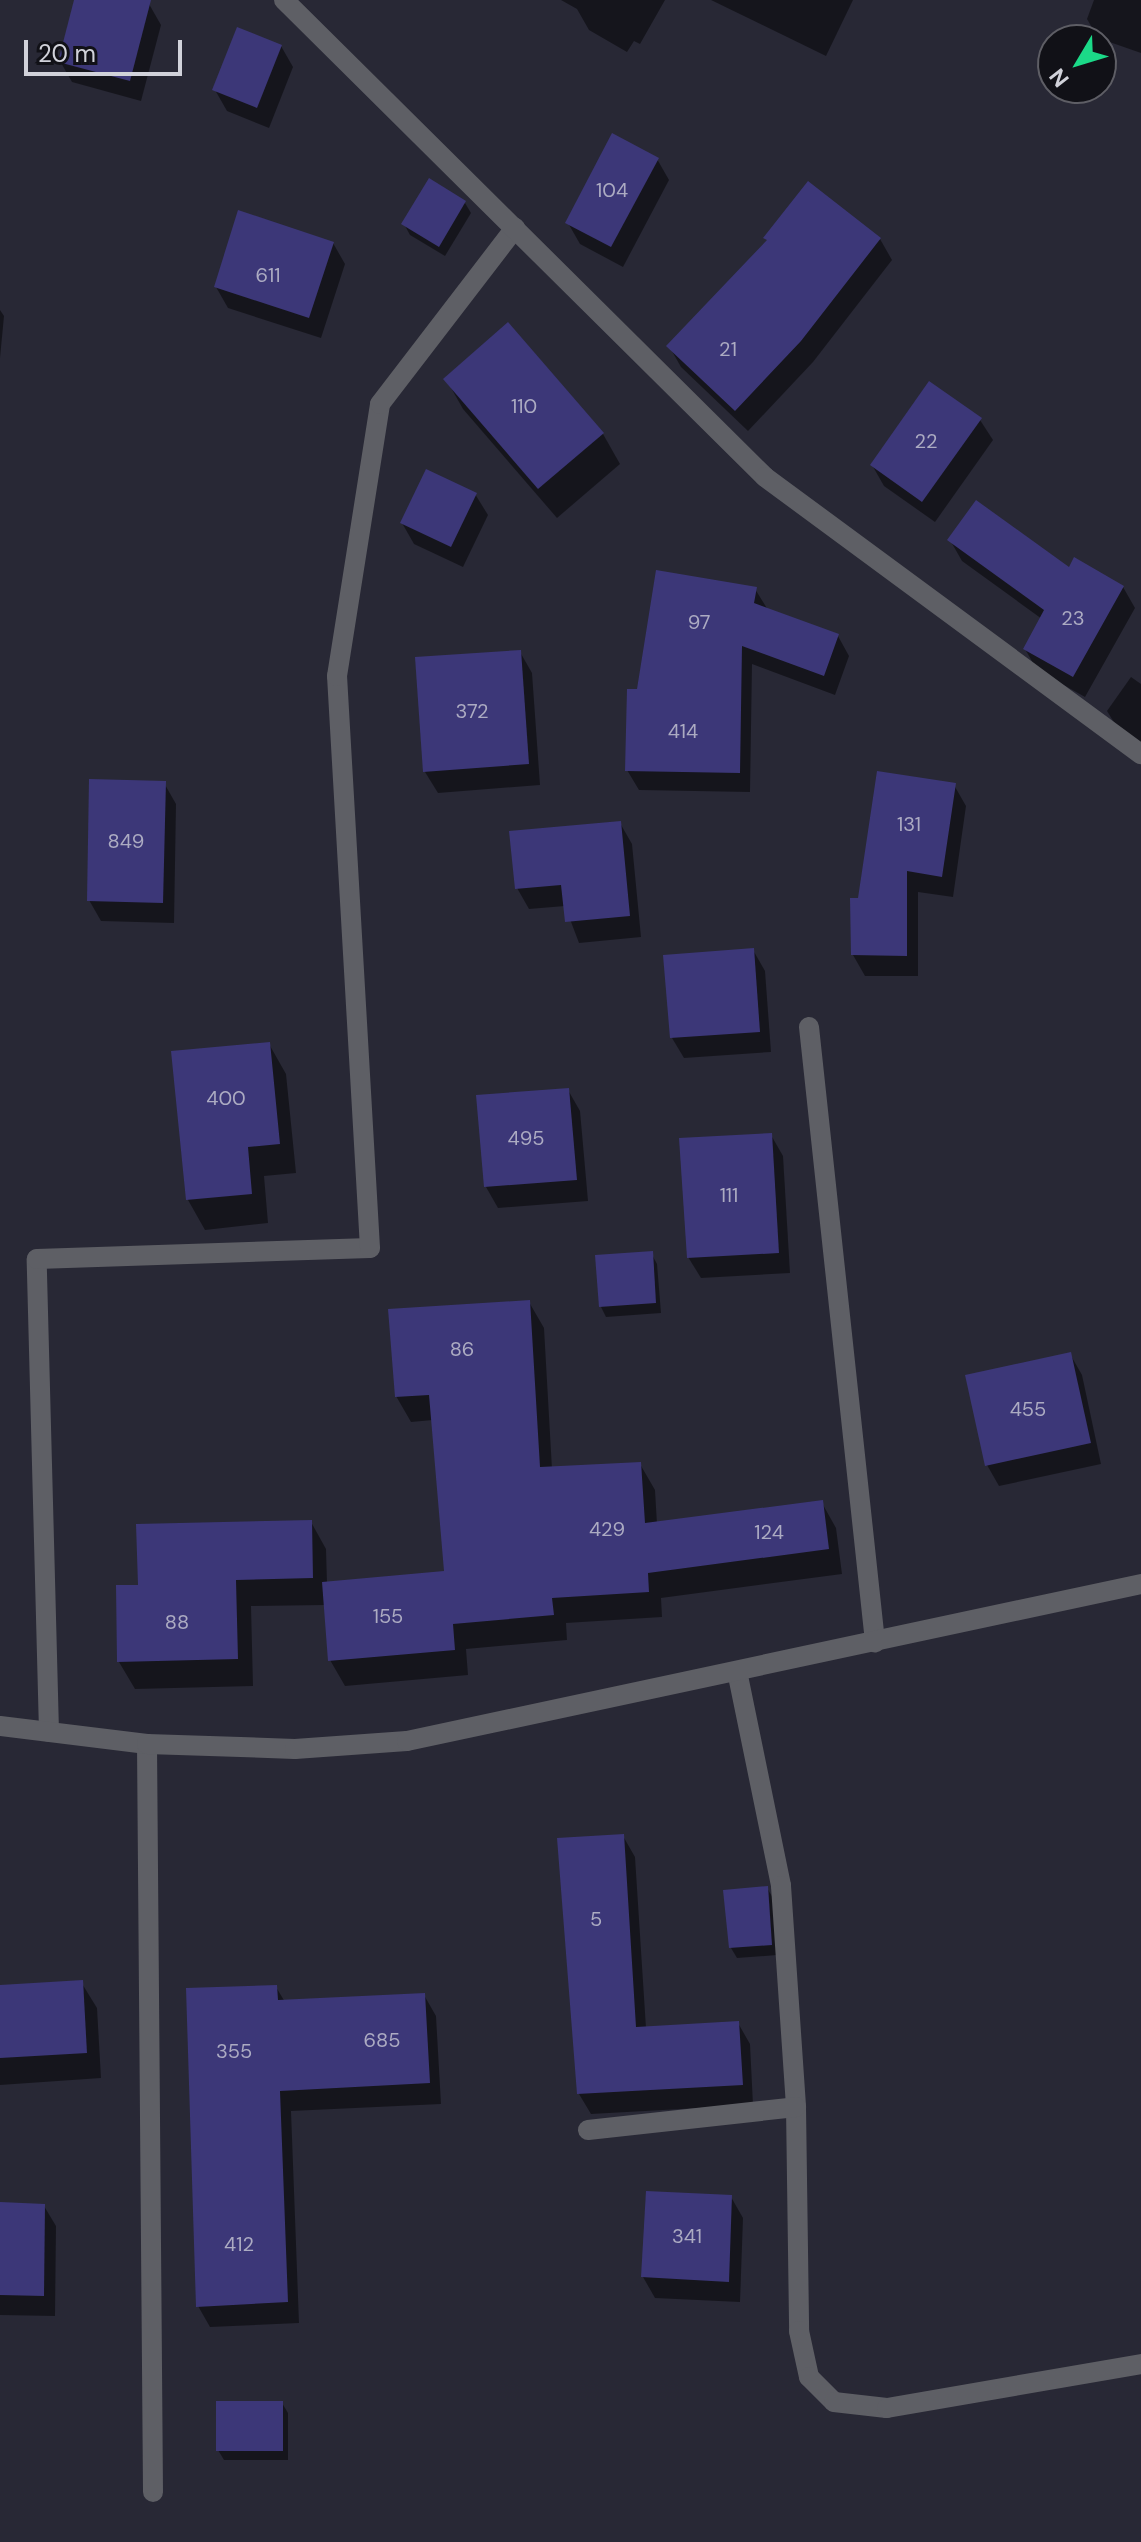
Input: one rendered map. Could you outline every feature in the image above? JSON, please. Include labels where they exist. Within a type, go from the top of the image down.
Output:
[{"type":"street","points":[[284,0],[765,477],[1141,754]]},
{"type":"street","points":[[49,1732],[37,1259],[370,1248],[337,676],[380,404],[515,228]]},
{"type":"street","points":[[809,1027],[875,1642]]},
{"type":"street","points":[[0,1726],[147,1744],[295,1749],[407,1741],[1141,1584]]},
{"type":"street","points":[[737,1671],[781,1886],[796,2107],[799,2331],[809,2377],[834,2402],[887,2408],[929,2404],[1141,2364]]},
{"type":"street","points":[[147,1744],[153,2492]]},
{"type":"street","points":[[588,2130],[796,2107]]},
{"type":"building","points":[[74,0],[151,0],[130,81],[58,62]]},
{"type":"building","points":[[237,27],[282,45],[257,108],[212,90]]},
{"type":"building","points":[[612,133],[659,158],[611,247],[565,223]]},
{"type":"building","points":[[429,178],[466,201],[439,247],[401,224]]},
{"type":"building","points":[[808,181],[881,238],[801,341],[735,411],[666,346],[767,240],[763,238]]},
{"type":"building","points":[[238,210],[334,242],[309,318],[214,287]]},
{"type":"building","points":[[508,322],[604,433],[538,489],[443,379]]},
{"type":"building","points":[[929,381],[982,418],[922,502],[870,465]]},
{"type":"building","points":[[426,469],[477,493],[451,547],[400,523]]},
{"type":"building","points":[[976,500],[1069,567],[1074,557],[1124,586],[1073,677],[1023,649],[1044,610],[947,540]]},
{"type":"building","points":[[656,570],[757,587],[754,603],[839,634],[824,676],[742,646],[740,773],[625,771],[627,689],[637,689]]},
{"type":"building","points":[[521,650],[529,764],[423,772],[415,657]]},
{"type":"building","points":[[877,771],[956,783],[942,877],[907,871],[907,956],[851,955],[850,898],[858,898]]},
{"type":"building","points":[[89,779],[166,781],[163,903],[87,901]]},
{"type":"building","points":[[621,821],[630,916],[565,922],[561,885],[515,889],[509,831]]},
{"type":"building","points":[[754,948],[760,1032],[670,1038],[663,955]]},
{"type":"building","points":[[270,1042],[280,1144],[248,1147],[252,1194],[186,1200],[171,1051]]},
{"type":"building","points":[[569,1088],[577,1180],[484,1187],[476,1095]]},
{"type":"building","points":[[772,1133],[779,1253],[687,1258],[679,1138]]},
{"type":"building","points":[[653,1251],[656,1303],[599,1307],[595,1255]]},
{"type":"building","points":[[530,1300],[540,1467],[641,1462],[645,1523],[823,1500],[829,1549],[648,1573],[649,1592],[552,1598],[554,1615],[453,1624],[455,1650],[328,1661],[322,1582],[444,1571],[429,1395],[395,1397],[388,1309]]},
{"type":"building","points":[[1071,1352],[1091,1443],[985,1466],[965,1375]]},
{"type":"building","points":[[312,1520],[313,1578],[236,1580],[238,1659],[117,1662],[116,1585],[138,1585],[136,1524]]},
{"type":"building","points":[[624,1834],[636,2027],[739,2021],[743,2085],[577,2094],[557,1838]]},
{"type":"building","points":[[768,1886],[772,1945],[729,1948],[723,1890]]},
{"type":"building","points":[[83,1980],[87,2053],[0,2058],[0,1985]]},
{"type":"building","points":[[277,1985],[278,2000],[425,1993],[430,2083],[280,2091],[288,2302],[196,2307],[186,1988]]},
{"type":"building","points":[[646,2191],[732,2195],[729,2282],[641,2277]]},
{"type":"building","points":[[0,2202],[45,2204],[44,2296],[0,2295]]},
{"type":"building","points":[[216,2401],[283,2401],[283,2451],[216,2451]]}]
